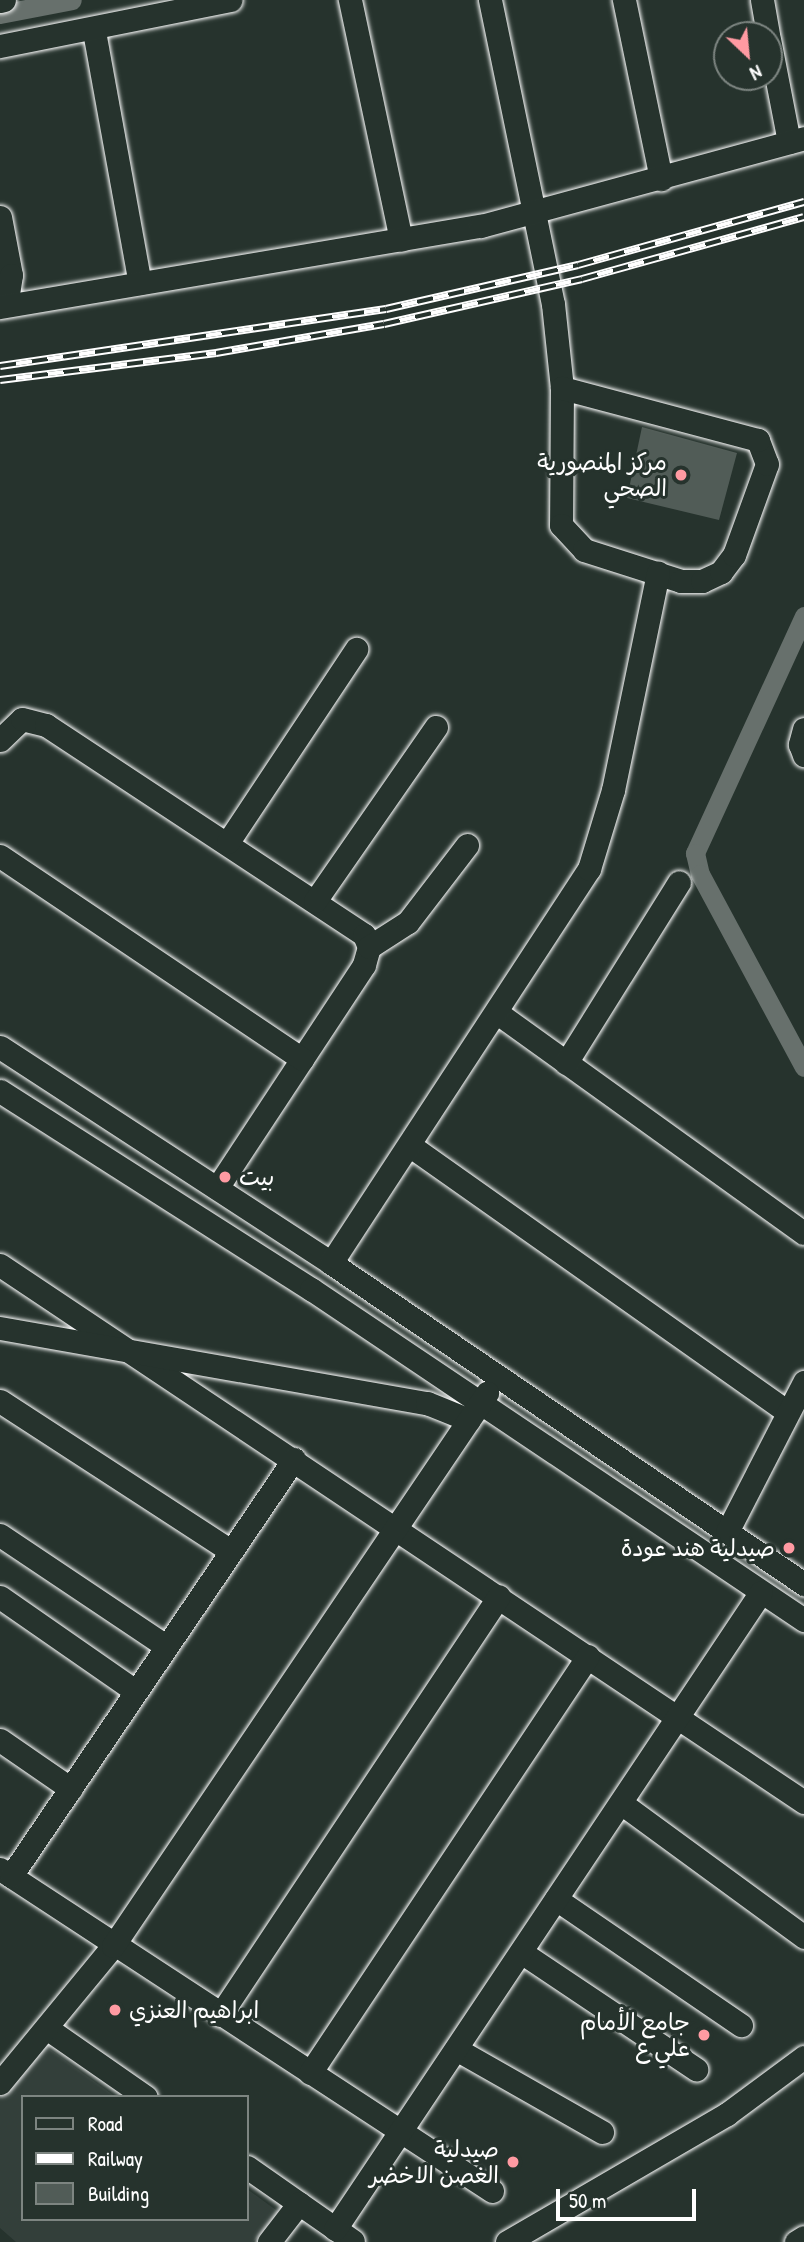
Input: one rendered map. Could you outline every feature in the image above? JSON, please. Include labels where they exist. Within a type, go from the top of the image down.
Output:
[{"type":"street","points":[[0,46],[94,31],[230,0]]},
{"type":"street","points":[[350,0],[401,240]]},
{"type":"street","points":[[490,0],[553,304],[562,388],[559,517],[564,533],[584,550],[692,582],[712,577],[729,564],[767,464],[763,445],[747,433],[562,388]]},
{"type":"street","points":[[624,0],[661,179]]},
{"type":"street","points":[[762,0],[766,21]]},
{"type":"street","points":[[94,31],[140,283]]},
{"type":"street","points":[[0,217],[11,275],[3,306],[401,240],[533,215],[796,140],[783,90]]},
{"type":"street","points":[[331,1263],[412,1147],[569,906],[604,830],[659,573]]},
{"type":"street","points":[[228,842],[356,649]]},
{"type":"street","points":[[0,740],[11,725],[35,719],[315,901],[364,935],[369,947]]},
{"type":"street","points":[[315,901],[436,727]]},
{"type":"street","points":[[804,729],[800,738],[804,755]]},
{"type":"street","points":[[218,1188],[363,965],[369,947],[408,922],[467,845]]},
{"type":"street","points":[[0,856],[302,1059]]},
{"type":"street","points":[[566,1063],[679,882]]},
{"type":"street","points":[[499,1014],[804,1233]]},
{"type":"street","points":[[0,1047],[331,1263],[497,1379],[804,1584]]},
{"type":"street","points":[[0,1091],[312,1289],[474,1413],[804,1620]]},
{"type":"street","points":[[412,1147],[787,1412]]},
{"type":"street","points":[[0,1265],[395,1526],[804,1802]]},
{"type":"street","points":[[0,1328],[121,1345],[219,1369],[474,1413]]},
{"type":"street","points":[[0,2083],[48,2029],[113,1946],[497,1379]]},
{"type":"street","points":[[727,1532],[804,1382]]},
{"type":"street","points":[[0,1401],[231,1551]]},
{"type":"street","points":[[294,1459],[71,1789],[6,1872],[113,1946],[492,2191]]},
{"type":"street","points":[[0,1535],[166,1646]]},
{"type":"street","points":[[248,2168],[344,2235],[400,2132],[761,1592]]},
{"type":"street","points":[[220,2015],[499,1596]]},
{"type":"street","points":[[0,1597],[135,1691]]},
{"type":"street","points":[[310,2073],[588,1656]]},
{"type":"street","points":[[0,1740],[71,1789]]},
{"type":"street","points":[[621,1802],[804,1937]]},
{"type":"street","points":[[556,1899],[741,2025]]},
{"type":"street","points":[[521,1952],[696,2069]]},
{"type":"street","points":[[48,2029],[143,2095]]},
{"type":"street","points":[[456,2049],[602,2132]]},
{"type":"street","points":[[507,2242],[727,2114],[804,2057]]},
{"type":"street","points":[[269,2242],[299,2203]]},
{"type":"street","points":[[796,2242],[804,2238]]},
{"type":"shaded area","points":[[45,2046],[113,2095],[21,2095],[21,2221],[248,2221],[248,2190],[280,2213],[253,2242],[16,2242],[0,2228],[0,2098]]},
{"type":"building","name":"مركز المنصورية الصحي","points":[[642,427],[737,453],[719,520],[627,498]]},
{"type":"waterway","points":[[0,14],[72,0]]},
{"type":"waterway","points":[[804,616],[695,853],[700,874],[804,1067]]},
{"type":"railway","points":[[0,366],[386,309],[578,265],[804,202]]},
{"type":"railway","points":[[0,380],[216,353],[384,324],[582,279],[804,217]]},
{"type":"place","name":"مركز المنصورية الصحي","points":[[681,475]]},
{"type":"place","name":"بيت","points":[[225,1177]]},
{"type":"place","name":"صيدلية هند عودة","points":[[789,1548]]},
{"type":"place","name":"ابراهيم العنزي","points":[[115,2010]]},
{"type":"place","name":"جامع الأمام علي ع","points":[[704,2035]]},
{"type":"place","name":"صيدلية الغصن الاخضر","points":[[513,2162]]}]
